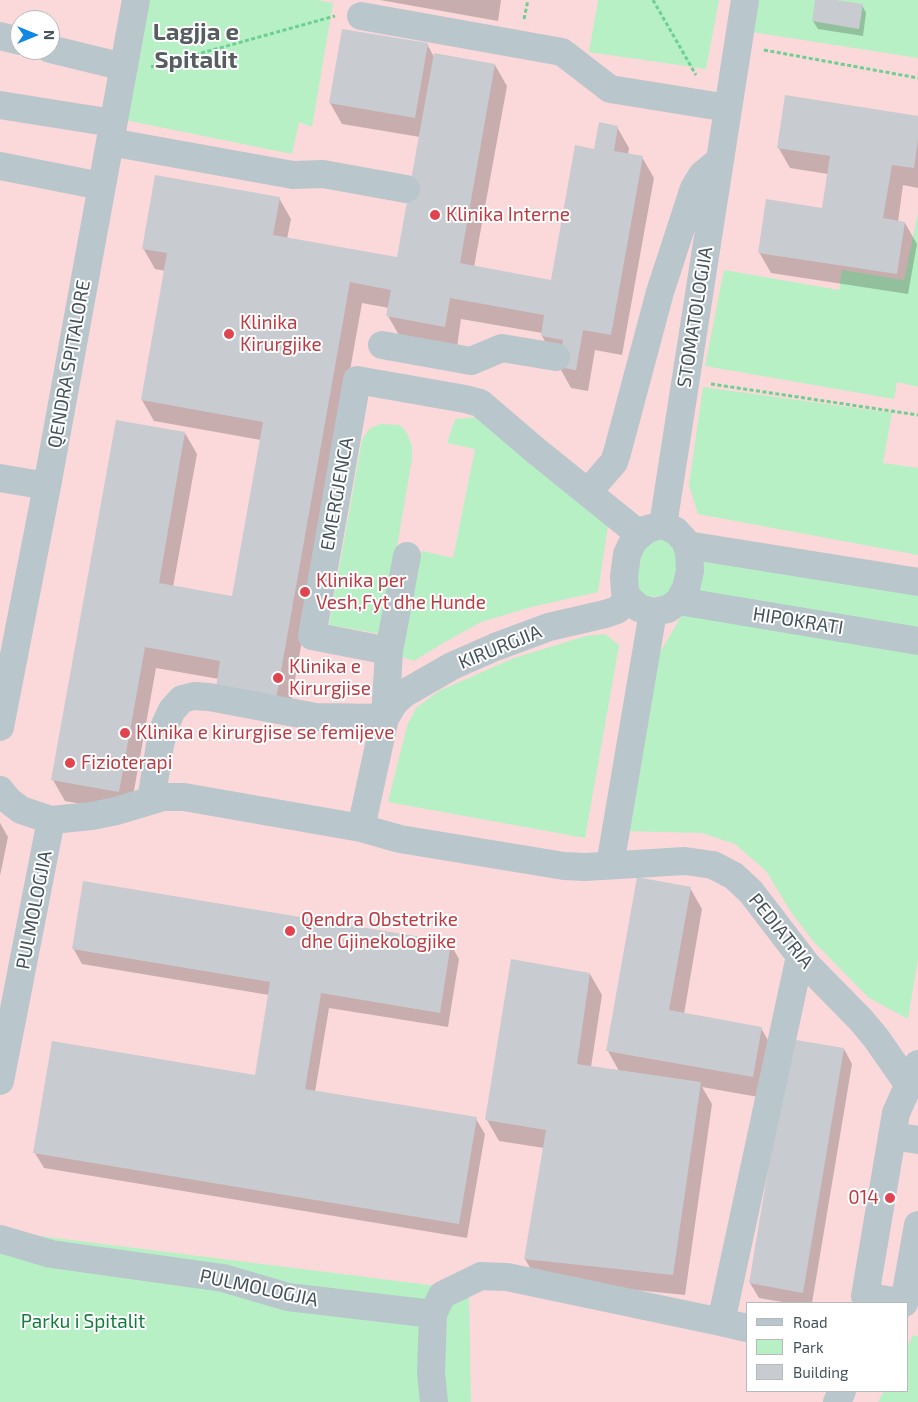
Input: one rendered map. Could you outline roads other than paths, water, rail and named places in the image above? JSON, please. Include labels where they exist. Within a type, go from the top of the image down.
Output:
[{"type":"street","name":"QENDRA SPITALORE","points":[[0,727],[47,486],[136,0]]},
{"type":"street","name":"STOMATOLOGJIA","points":[[651,530],[685,380],[720,160],[720,107],[738,46],[745,0]]},
{"type":"street","points":[[361,16],[562,52],[610,90],[720,107]]},
{"type":"street","points":[[60,51],[124,67]]},
{"type":"street","points":[[0,105],[293,175],[323,174],[406,189]]},
{"type":"street","points":[[588,492],[614,462],[617,454],[660,292],[694,188],[702,175],[720,160]]},
{"type":"street","points":[[0,166],[101,186]]},
{"type":"street","points":[[382,345],[471,361],[502,348],[556,357]]},
{"type":"street","points":[[465,399],[471,361]]},
{"type":"street","name":"EMERGJENCA","points":[[390,651],[312,636],[358,380],[480,403],[588,492],[651,530]]},
{"type":"street","points":[[0,478],[47,486]]},
{"type":"street","points":[[651,530],[676,531],[687,545],[691,560],[690,572],[686,588],[679,601],[668,609],[653,612],[640,608],[629,599],[624,585],[627,554],[630,547],[651,530]]},
{"type":"street","points":[[687,545],[918,582]]},
{"type":"street","name":"KIRURGJIA","points":[[361,828],[385,718],[390,651],[407,556]]},
{"type":"street","name":"KIRURGJIA","points":[[385,718],[394,703],[405,693],[452,666],[495,647],[549,627],[617,610],[629,599]]},
{"type":"street","name":"HIPOKRATI","points":[[679,601],[918,641]]},
{"type":"street","points":[[610,865],[653,612]]},
{"type":"street","points":[[151,800],[165,725],[172,710],[182,700],[194,696],[209,697],[316,717],[385,718]]},
{"type":"street","points":[[0,790],[8,800],[21,810],[51,820]]},
{"type":"street","name":"PEDIATRIA","points":[[51,820],[92,816],[163,798],[199,798],[361,828],[400,840],[564,866],[585,867],[685,862],[713,865],[734,876],[751,892],[800,956],[861,1020],[876,1038],[893,1064],[915,1077],[896,1113],[905,1138],[877,1300]]},
{"type":"street","name":"PULMOLOGJIA","points":[[0,1081],[8,998],[51,820]]},
{"type":"street","points":[[434,1402],[431,1372],[433,1314],[442,1295],[481,1276],[507,1277],[734,1325],[800,956]]},
{"type":"street","points":[[904,1302],[918,1225]]},
{"type":"street","name":"PULMOLOGJIA","points":[[0,1239],[50,1254],[223,1278],[288,1297],[433,1314]]},
{"type":"street","points":[[877,1300],[895,1302]]},
{"type":"place","name":"Klinika Interne","points":[[435,215]]},
{"type":"place","name":"Klinika Kirurgjike","points":[[229,334]]},
{"type":"place","name":"Klinika per Vesh,Fyt dhe Hunde","points":[[305,592]]},
{"type":"place","name":"Klinika e Kirurgjise","points":[[278,678]]},
{"type":"place","name":"Klinika e kirurgjise se femijeve","points":[[125,733]]},
{"type":"place","name":"Fizioterapi","points":[[70,763]]},
{"type":"place","name":"Qendra Obstetrike dhe Gjinekologjike","points":[[290,931]]},
{"type":"place","name":"014","points":[[890,1198]]},
{"type":"district","name":"Lagjja e Spitalit","points":[[196,46]]},
{"type":"park label","name":"Parku i Spitalit","points":[[83,1322]]}]
